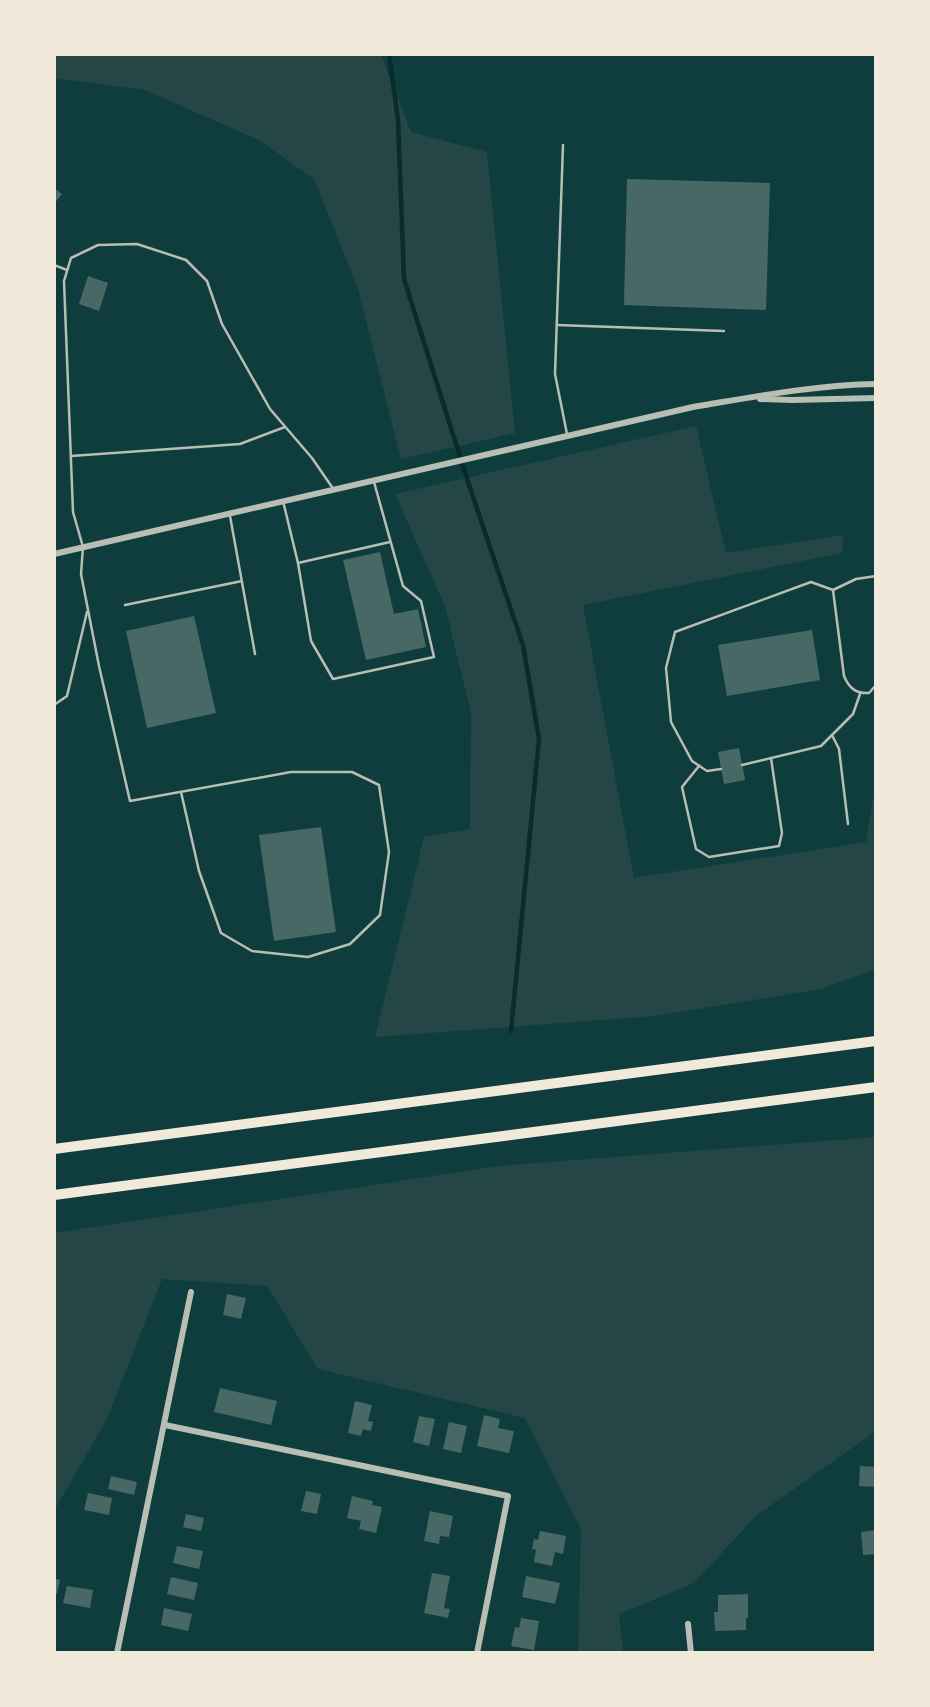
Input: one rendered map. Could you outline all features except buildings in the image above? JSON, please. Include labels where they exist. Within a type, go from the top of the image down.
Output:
[{"type":"highway","points":[[56,1148],[876,1041]]},
{"type":"highway","points":[[54,1195],[876,1087]]},
{"type":"street","points":[[54,554],[693,407],[791,389],[876,384]]},
{"type":"street","points":[[751,398],[876,398]]},
{"type":"street","points":[[117,1653],[191,1293]]},
{"type":"street","points":[[165,1425],[508,1496],[477,1653]]},
{"type":"street","points":[[688,1624],[691,1653]]},
{"type":"lane","points":[[563,145],[555,374],[568,436]]},
{"type":"lane","points":[[181,792],[200,871],[221,933],[252,951],[308,957],[350,944],[380,915],[389,852],[379,785],[352,772],[291,772],[130,801],[80,574],[83,547],[73,512],[64,281],[71,258],[98,245],[137,244],[186,260],[207,281],[222,324],[270,409],[312,458],[334,490]]},
{"type":"lane","points":[[54,265],[67,270]]},
{"type":"lane","points":[[557,326],[724,331]]},
{"type":"lane","points":[[71,456],[240,444],[285,427]]},
{"type":"lane","points":[[283,501],[298,563],[311,642],[333,679],[434,657],[421,601],[403,586],[373,480]]},
{"type":"lane","points":[[230,513],[255,654]]},
{"type":"lane","points":[[298,563],[390,542]]},
{"type":"lane","points":[[721,769],[707,771],[692,761],[671,722],[666,668],[676,632],[705,619],[811,582],[833,590],[856,579],[876,576]]},
{"type":"lane","points":[[125,605],[242,581]]},
{"type":"lane","points":[[833,590],[844,676],[848,687],[860,694],[869,693],[876,685]]},
{"type":"lane","points":[[54,705],[67,696],[88,610]]},
{"type":"lane","points":[[743,765],[821,746],[853,714],[860,694]]},
{"type":"lane","points":[[832,735],[839,749],[848,824]]},
{"type":"lane","points":[[699,766],[682,787],[696,849],[709,857],[779,846],[782,833],[771,758]]},
{"type":"shaded area","points":[[381,54],[411,132],[487,152],[515,433],[401,459],[358,289],[314,179],[259,140],[145,90],[54,78],[54,56]]},
{"type":"shaded area","points":[[696,426],[726,553],[843,535],[842,553],[583,605],[634,878],[866,842],[876,782],[876,969],[821,989],[655,1016],[375,1037],[424,837],[470,829],[471,713],[445,606],[395,494]]},
{"type":"shaded area","points":[[876,1137],[876,1431],[756,1516],[694,1583],[619,1614],[623,1653],[578,1653],[581,1529],[525,1418],[318,1369],[267,1286],[162,1279],[107,1419],[54,1511],[54,1233],[499,1166]]},
{"type":"waterway","points":[[389,54],[398,120],[404,279],[523,645],[539,739],[511,1031]]}]
